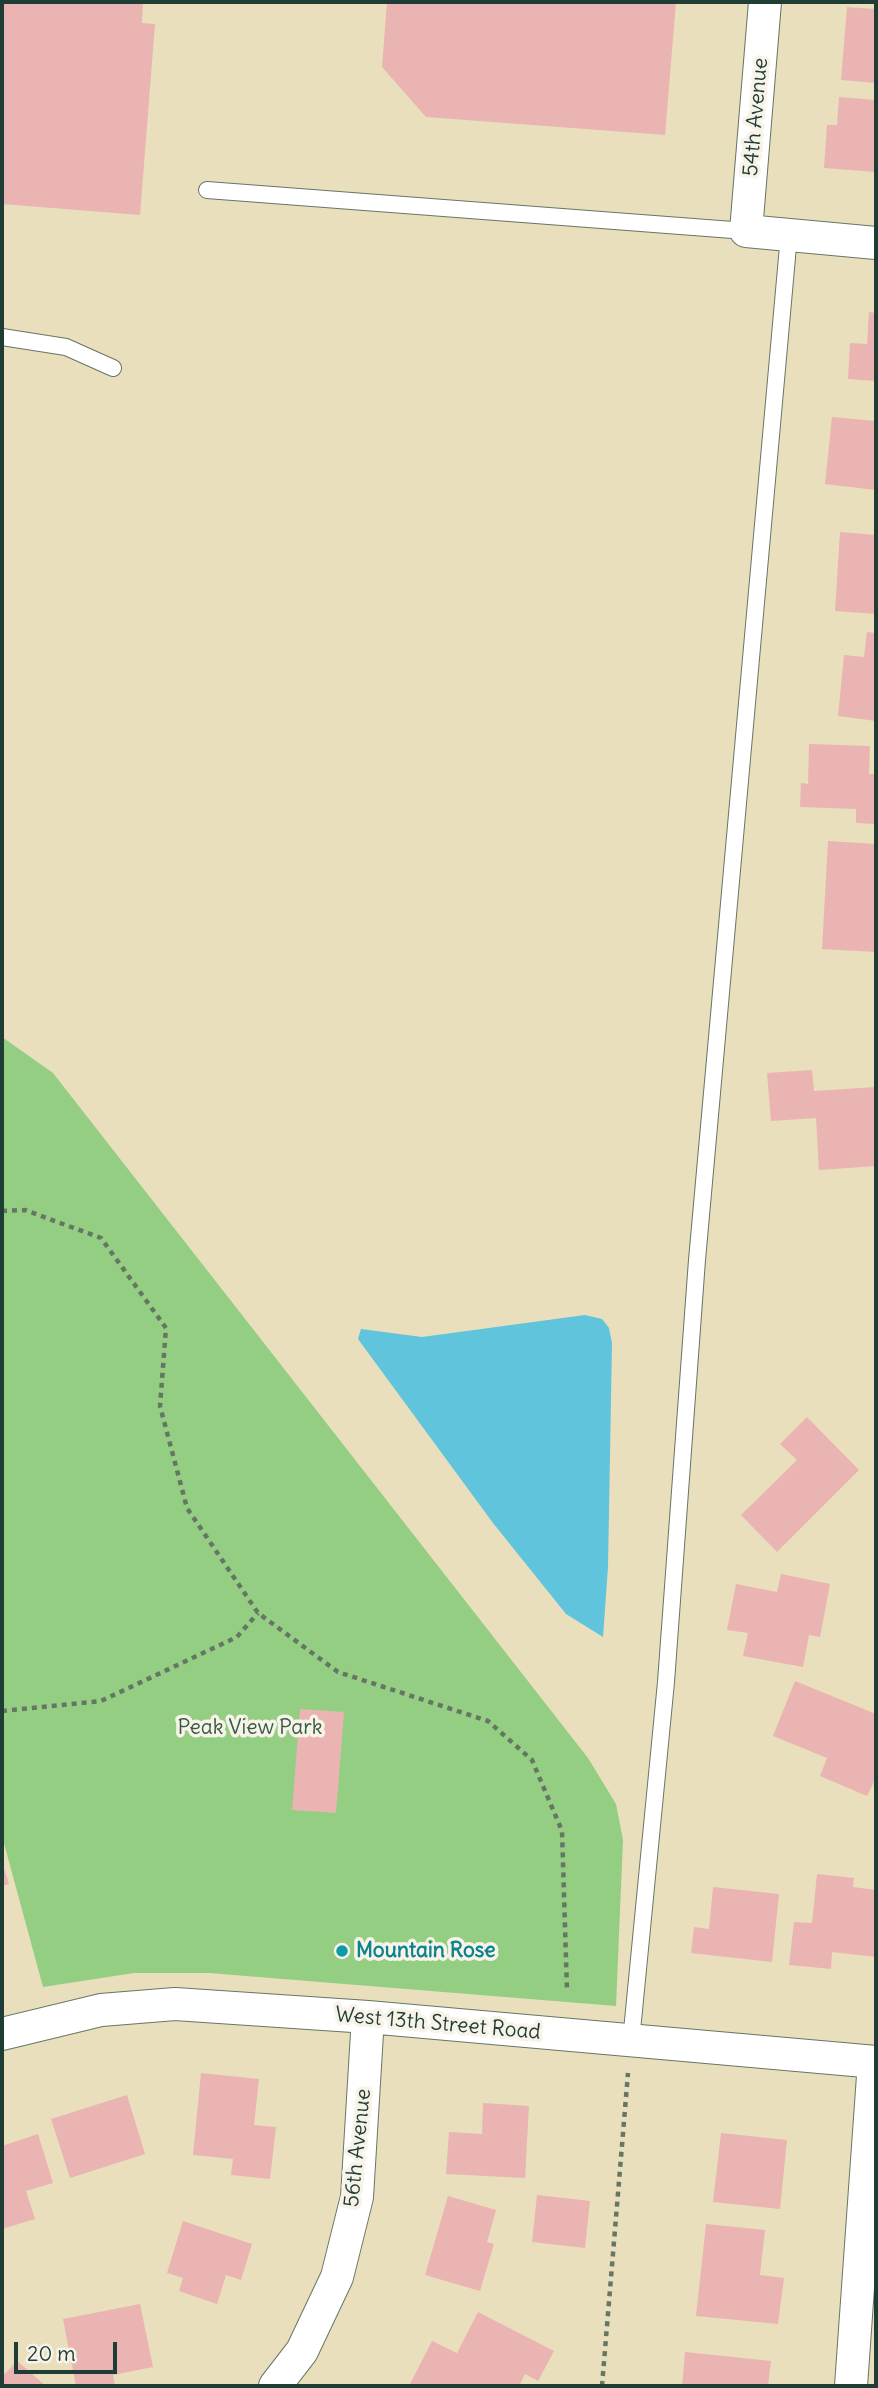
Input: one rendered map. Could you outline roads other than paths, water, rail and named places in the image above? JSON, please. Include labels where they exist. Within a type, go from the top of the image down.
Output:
[{"type":"street","name":"54th Avenue","points":[[746,232],[765,2]]},
{"type":"street","points":[[746,232],[876,243]]},
{"type":"street","name":"West 13th Street Road","points":[[2,2034],[101,2010],[176,2004],[368,2017],[875,2062]]},
{"type":"street","name":"56th Avenue","points":[[275,2386],[302,2351],[337,2277],[357,2197],[368,2017]]},
{"type":"street","points":[[851,2386],[875,2062]]},
{"type":"lane","points":[[207,190],[746,232]]},
{"type":"lane","points":[[631,2040],[666,1682],[697,1260],[789,235]]},
{"type":"lane","points":[[2,337],[66,347],[113,368]]},
{"type":"water","points":[[585,1315],[602,1319],[609,1328],[612,1343],[608,1567],[603,1637],[566,1614],[493,1523],[358,1339],[361,1329],[422,1337]]},
{"type":"place","name":"Mountain Rose","points":[[342,1951]]},
{"type":"park label","name":"Peak View Park","points":[[250,1728]]}]
